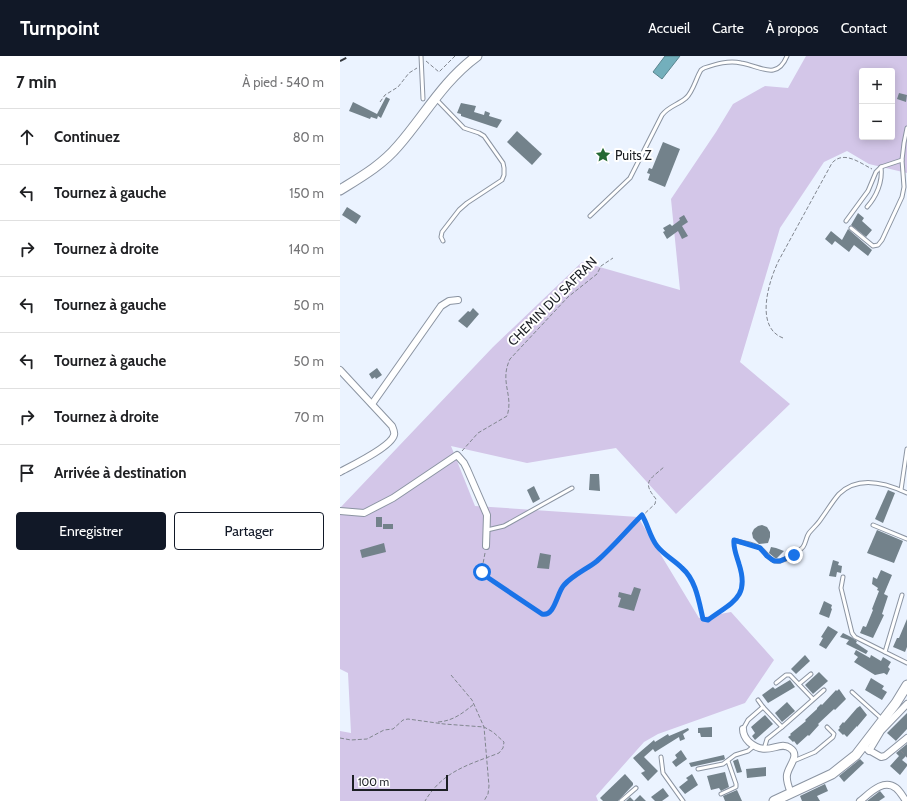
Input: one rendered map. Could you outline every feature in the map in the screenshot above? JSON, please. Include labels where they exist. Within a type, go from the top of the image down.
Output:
[{"type":"main road","points":[[340,190],[372,170],[385,159],[398,146],[435,98],[461,68],[476,56]]},
{"type":"main road","points":[[774,801],[832,774],[866,749],[883,720],[907,685]]},
{"type":"street","points":[[372,404],[441,306],[449,301],[458,300]]},
{"type":"street","points":[[340,370],[392,426],[394,434],[392,439],[381,448],[340,472]]},
{"type":"street","points":[[340,511],[364,513],[393,498],[457,455],[464,463],[487,515],[486,546]]},
{"type":"street","points":[[907,704],[881,730],[866,749],[880,757],[884,756],[907,738]]},
{"type":"street","points":[[743,729],[745,738],[754,746],[764,749],[786,746],[792,749],[794,760],[786,777],[791,793]]},
{"type":"street","points":[[860,801],[881,785],[892,786],[897,789],[906,801]]},
{"type":"lane","points":[[421,56],[423,99]]},
{"type":"lane","points":[[590,216],[630,178],[662,115],[669,107],[686,98],[701,70],[729,62],[742,62],[763,69],[772,70],[777,69],[782,65],[787,56]]},
{"type":"lane","points":[[435,98],[464,128],[484,136],[503,163],[504,168],[504,175],[499,183],[467,203],[459,210],[442,232],[441,237],[443,241]]},
{"type":"lane","points":[[851,228],[873,246],[878,245],[882,240],[902,198],[904,187],[902,160],[907,128]]},
{"type":"lane","points":[[846,221],[868,190],[876,172],[881,167],[902,160]]},
{"type":"lane","points":[[867,207],[872,201],[881,182],[881,167]]},
{"type":"lane","points":[[901,490],[907,449]]},
{"type":"lane","points":[[737,541],[760,548],[774,561],[780,561],[794,555],[803,546],[809,534],[832,502],[840,493],[851,486],[874,481],[907,493]]},
{"type":"lane","points":[[487,530],[504,526],[572,488]]},
{"type":"lane","points":[[873,525],[907,540]]},
{"type":"lane","points":[[843,577],[841,588],[852,633],[855,637],[907,663]]},
{"type":"lane","points":[[885,652],[902,595]]},
{"type":"lane","points":[[776,682],[788,674],[813,699]]},
{"type":"lane","points":[[799,684],[811,674]]},
{"type":"lane","points":[[764,749],[767,739],[824,690]]},
{"type":"lane","points":[[852,692],[883,720]]},
{"type":"lane","points":[[758,700],[782,727]]},
{"type":"lane","points":[[743,729],[748,720],[763,707]]},
{"type":"lane","points":[[794,760],[815,752],[833,737],[834,734],[827,727]]},
{"type":"lane","points":[[698,769],[728,762],[735,755],[748,751],[754,746]]},
{"type":"lane","points":[[661,757],[663,773],[683,801]]},
{"type":"lane","points":[[721,794],[736,787],[728,762]]},
{"type":"lane","points":[[621,801],[636,788]]},
{"type":"path","points":[[426,61],[439,72],[455,56]]},
{"type":"path","points":[[380,102],[385,95],[401,84],[413,70],[421,67]]},
{"type":"path","points":[[783,338],[776,336],[770,328],[766,314],[766,301],[773,272],[832,163],[841,157],[848,157],[876,172]]},
{"type":"path","name":"CHEMIN DU SAFRAN","points":[[457,455],[478,432],[508,416],[510,409],[505,377],[506,367],[510,359],[568,297],[597,274],[601,266],[612,258]]},
{"type":"path","points":[[486,546],[482,568],[484,575],[542,614],[546,615],[550,613],[561,588],[596,562],[656,502],[656,499],[648,486],[650,479],[664,467]]},
{"type":"path","points":[[642,515],[656,545],[689,576],[699,601],[703,619],[705,620],[708,620],[738,597],[743,588],[744,581],[734,543],[734,540],[737,541]]},
{"type":"path","points":[[451,675],[472,700],[484,727],[488,794],[484,801]]},
{"type":"path","points":[[436,722],[446,722],[458,716],[474,704]]},
{"type":"path","points":[[340,738],[351,740],[367,739],[384,730],[393,729],[403,720],[408,719],[484,727],[494,732],[504,742],[503,748],[499,753],[455,771],[442,780],[425,801]]},
{"type":"path","points":[[897,746],[907,757]]},
{"type":"shaded area","points":[[806,56],[907,56],[907,173],[869,164],[847,151],[824,162],[780,228],[740,362],[790,404],[676,514],[616,448],[527,463],[451,446],[475,506],[638,517],[699,618],[731,612],[774,660],[745,703],[658,734],[644,742],[596,796],[598,801],[340,801],[340,731],[351,733],[348,673],[340,669],[340,508],[493,347],[582,262],[680,290],[671,199],[733,104],[765,86],[788,88]]},
{"type":"water","points":[[665,56],[680,56],[662,79],[653,72]]},
{"type":"building","points":[[899,93],[907,95],[906,102],[897,99]]},
{"type":"building","points":[[386,97],[390,99],[381,118],[378,116],[377,119],[371,117],[370,119],[349,111],[353,102],[377,114]]},
{"type":"building","points":[[461,103],[476,106],[474,112],[484,115],[485,111],[490,113],[489,116],[502,120],[497,128],[461,116],[461,114],[457,113]]},
{"type":"building","points":[[517,131],[542,154],[532,165],[507,142]]},
{"type":"building","points":[[663,142],[680,149],[665,187],[648,180],[650,174],[647,173],[649,168],[652,169]]},
{"type":"building","points":[[347,207],[361,216],[356,224],[342,215]]},
{"type":"building","points":[[858,213],[864,218],[862,221],[872,230],[866,237],[851,225]]},
{"type":"building","points":[[684,215],[688,222],[682,226],[688,236],[682,239],[678,231],[667,239],[663,232],[665,231],[663,228],[670,224],[672,226]]},
{"type":"building","points":[[848,229],[872,250],[868,256],[854,245],[849,252],[835,241],[832,245],[825,239],[831,231],[842,240]]},
{"type":"building","points":[[473,308],[479,314],[467,328],[458,321]]},
{"type":"building","points":[[377,368],[382,375],[376,379],[375,377],[372,379],[369,374]]},
{"type":"building","points":[[590,474],[599,474],[600,491],[589,490]]},
{"type":"building","points":[[534,486],[540,499],[533,503],[527,490]]},
{"type":"building","points":[[888,490],[895,493],[883,523],[875,519]]},
{"type":"building","points":[[376,517],[382,517],[382,527],[376,527]]},
{"type":"building","points":[[383,524],[393,524],[393,529],[383,529]]},
{"type":"building","points":[[762,525],[767,527],[770,532],[770,537],[768,543],[759,544],[753,538],[752,533],[754,529]]},
{"type":"building","points":[[877,530],[903,541],[894,563],[867,553]]},
{"type":"building","points":[[384,543],[386,552],[362,558],[360,550]]},
{"type":"building","points":[[771,547],[784,551],[777,558],[775,558],[769,553]]},
{"type":"building","points":[[540,553],[551,555],[549,569],[537,568]]},
{"type":"building","points":[[833,560],[839,562],[838,565],[842,566],[841,573],[837,572],[836,577],[829,576]]},
{"type":"building","points":[[881,570],[892,575],[884,594],[888,596],[882,614],[884,615],[873,638],[860,633],[863,626],[866,627],[879,591],[877,590],[878,588],[872,584],[873,577],[877,579]]},
{"type":"building","points":[[634,587],[641,589],[634,611],[618,607],[621,598],[618,597],[619,592],[631,595]]},
{"type":"building","points":[[824,601],[832,605],[829,618],[819,614]]},
{"type":"building","points":[[907,619],[907,647],[905,652],[893,647],[897,638],[899,638]]},
{"type":"building","points":[[828,626],[838,632],[826,649],[819,645],[823,638],[821,637]]},
{"type":"building","points":[[843,633],[857,641],[856,643],[868,651],[866,654],[846,644],[849,640],[840,637]]},
{"type":"building","points":[[856,650],[870,658],[871,655],[881,661],[883,657],[891,662],[888,667],[890,669],[887,675],[884,673],[875,675],[854,662],[858,657],[854,654]]},
{"type":"building","points":[[805,655],[810,661],[796,674],[791,669]]},
{"type":"building","points":[[819,672],[828,681],[813,694],[805,685]]},
{"type":"building","points":[[871,678],[884,686],[882,689],[887,692],[882,700],[865,690]]},
{"type":"building","points":[[790,680],[795,687],[768,703],[762,695],[773,687],[775,689]]},
{"type":"building","points":[[839,689],[846,699],[818,724],[819,725],[809,736],[808,735],[797,745],[794,741],[793,742],[788,737],[791,735],[790,734],[806,721],[805,720],[836,690],[837,691]]},
{"type":"building","points":[[787,702],[795,711],[782,722],[775,713]]},
{"type":"building","points":[[860,706],[867,715],[847,737],[844,734],[843,735],[838,730],[840,728],[839,727]]},
{"type":"building","points":[[907,713],[907,729],[896,741],[887,733]]},
{"type":"building","points":[[765,715],[773,724],[755,740],[752,736],[755,733],[751,727]]},
{"type":"building","points":[[712,727],[712,737],[701,737],[700,733],[698,733],[698,728]]},
{"type":"building","points":[[688,728],[689,730],[683,734],[685,739],[680,741],[679,737],[655,752],[653,749],[644,757],[658,771],[648,781],[641,773],[645,771],[633,758],[654,740],[655,742],[668,734],[669,736]]},
{"type":"building","points":[[907,744],[907,758],[906,756],[902,760],[907,764],[907,766],[900,775],[890,766],[899,756],[896,753]]},
{"type":"building","points":[[681,750],[687,759],[676,767],[672,762],[677,758],[675,755]]},
{"type":"building","points":[[724,755],[725,759],[723,760],[691,767],[689,763]]},
{"type":"building","points":[[738,759],[742,772],[737,773],[733,761]]},
{"type":"building","points":[[860,759],[864,763],[844,782],[839,776]]},
{"type":"building","points":[[766,767],[766,776],[747,778],[746,769]]},
{"type":"building","points":[[725,772],[729,787],[721,791],[719,788],[711,790],[707,776]]},
{"type":"building","points":[[625,774],[633,785],[618,801],[603,801],[600,798]]},
{"type":"building","points":[[692,774],[698,785],[685,794],[679,787],[688,780],[686,778]]},
{"type":"building","points":[[825,784],[828,791],[817,796],[820,801],[802,801],[800,796]]},
{"type":"building","points":[[663,788],[669,796],[662,801],[655,801],[651,797]]},
{"type":"building","points":[[737,790],[742,801],[725,801],[723,796]]},
{"type":"building","points":[[880,791],[885,797],[879,801],[867,801]]},
{"type":"building","points":[[640,795],[646,801],[634,801]]},
{"type":"building","points":[[630,797],[634,801],[626,801]]},
{"type":"railway","points":[[340,61],[350,56]]},
{"type":"place","name":"Puits Z","points":[[603,155]]},
{"type":"route","points":[[482,572],[484,575],[542,614],[546,615],[550,613],[561,588],[596,562],[642,515],[656,545],[689,576],[699,601],[703,619],[708,620],[738,597],[743,588],[744,581],[734,548],[734,540],[760,548],[774,561],[780,561],[794,555]]}]
